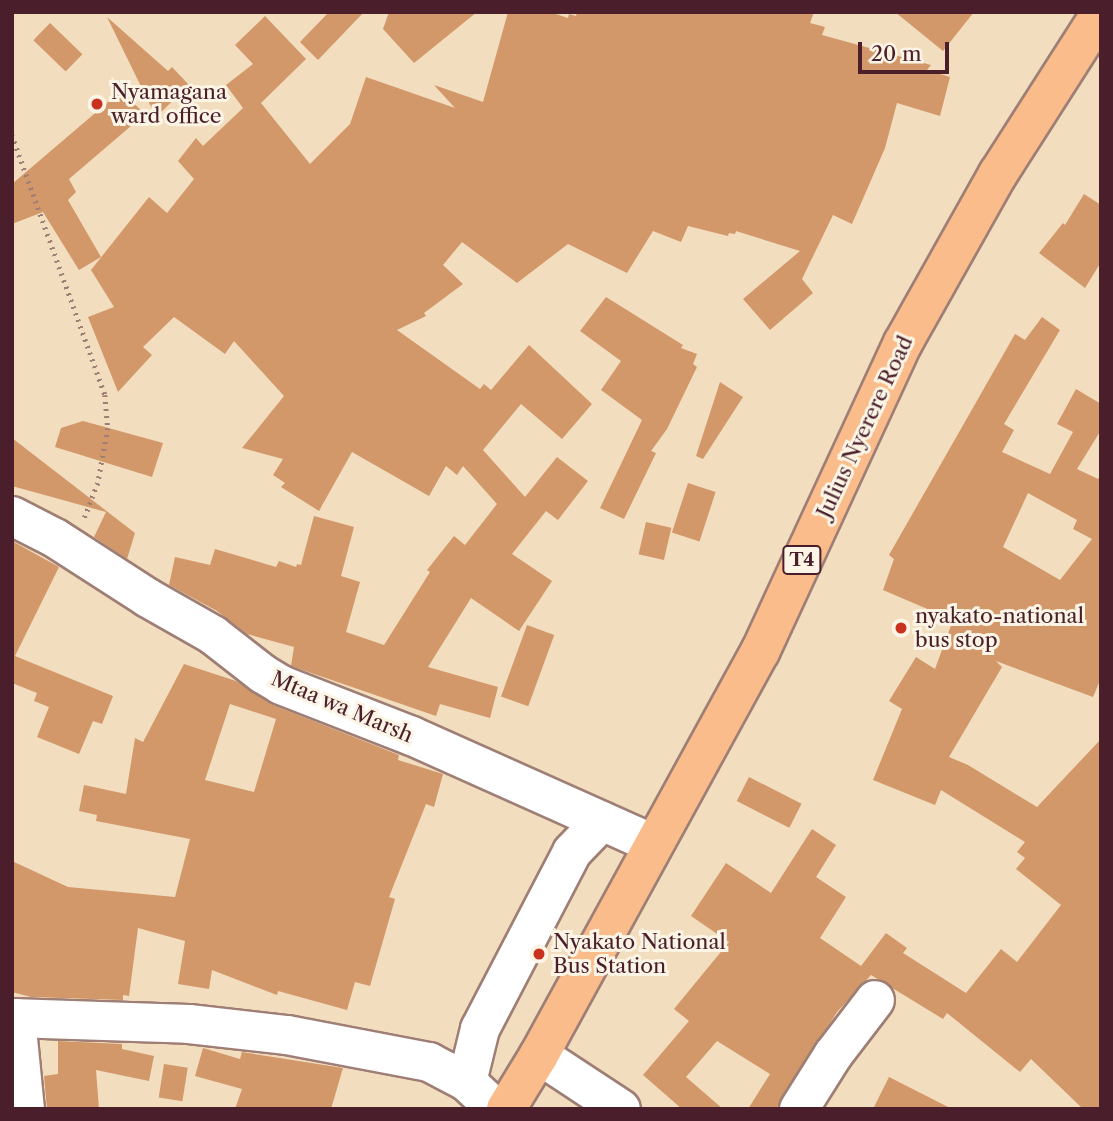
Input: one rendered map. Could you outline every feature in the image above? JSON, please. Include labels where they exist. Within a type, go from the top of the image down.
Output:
[{"type":"highway","name":"Julius Nyerere Road","points":[[506,1109],[760,652],[903,343],[998,174],[1101,13]]},
{"type":"street","name":"Mtaa wa Marsh","points":[[12,516],[73,549],[98,568],[213,635],[281,685],[412,736],[653,844]]},
{"type":"street","points":[[467,1082],[480,1029],[572,852],[602,821]]},
{"type":"street","points":[[799,1109],[833,1055],[875,1000]]},
{"type":"street","points":[[24,1109],[14,1018],[189,1024],[287,1035],[429,1062],[467,1082],[496,1109]]},
{"type":"street","points":[[538,1055],[621,1109]]},
{"type":"path","points":[[12,135],[105,395],[108,428],[98,483],[73,549]]},
{"type":"building","points":[[329,12],[364,12],[318,60],[300,42]]},
{"type":"building","points":[[389,12],[477,12],[414,63],[383,29]]},
{"type":"building","points":[[508,12],[550,12],[568,18],[569,14],[576,16],[577,12],[814,12],[810,23],[825,27],[822,35],[931,65],[927,70],[950,77],[940,116],[897,103],[885,148],[852,224],[833,215],[802,279],[813,293],[770,330],[743,299],[800,251],[736,231],[728,236],[688,226],[681,242],[653,231],[627,273],[568,244],[517,283],[462,242],[443,265],[463,284],[424,313],[426,316],[397,330],[480,389],[484,384],[491,390],[529,345],[592,404],[562,439],[521,404],[483,450],[525,497],[557,457],[588,481],[558,520],[546,511],[512,554],[552,581],[519,631],[471,598],[428,667],[498,687],[490,718],[440,704],[436,716],[291,666],[294,647],[247,634],[217,611],[169,585],[175,557],[210,565],[215,549],[276,567],[279,561],[296,567],[297,564],[301,565],[314,516],[354,527],[341,576],[360,582],[346,632],[384,645],[430,572],[427,570],[454,536],[465,545],[497,504],[463,466],[457,475],[446,466],[429,496],[352,452],[319,511],[281,487],[285,483],[273,475],[283,459],[242,448],[284,396],[234,341],[225,354],[174,317],[143,347],[152,355],[118,392],[88,317],[114,307],[91,270],[149,197],[167,213],[194,179],[178,161],[196,138],[203,146],[243,108],[226,85],[253,64],[235,45],[265,16],[306,59],[261,103],[310,164],[350,124],[366,77],[455,108],[434,85],[483,102]]},
{"type":"building","points":[[895,12],[974,12],[943,51]]},
{"type":"building","points":[[107,17],[168,71],[172,67],[189,85],[156,117]]},
{"type":"building","points":[[50,23],[82,54],[66,72],[33,40]]},
{"type":"building","points":[[121,91],[145,114],[69,179],[76,192],[68,200],[101,257],[79,270],[43,212],[12,224],[12,184]]},
{"type":"building","points":[[1084,194],[1101,205],[1101,262],[1085,288],[1039,253],[1063,223],[1065,225]]},
{"type":"building","points":[[606,297],[683,345],[681,348],[697,354],[693,364],[697,367],[667,429],[651,451],[656,453],[624,519],[600,508],[642,420],[601,390],[621,361],[580,331]]},
{"type":"building","points":[[1042,317],[1060,330],[1004,424],[1014,430],[1002,452],[1050,474],[1073,432],[1057,424],[1076,389],[1101,404],[1101,430],[1077,469],[1098,479],[1101,474],[1101,678],[1093,697],[996,661],[1002,667],[949,757],[968,765],[1037,807],[1101,739],[1101,1109],[1083,1109],[1031,1059],[1020,1072],[947,1013],[943,1019],[871,975],[837,1012],[776,1109],[748,1109],[770,1074],[717,1041],[686,1077],[723,1109],[682,1109],[643,1075],[689,1021],[674,1009],[729,942],[691,916],[726,863],[771,893],[812,829],[836,845],[816,877],[846,897],[820,938],[861,966],[886,933],[907,948],[903,953],[966,993],[1001,949],[1017,962],[1061,905],[1016,869],[1025,858],[1017,852],[1025,842],[941,790],[935,805],[873,780],[902,709],[889,701],[916,657],[935,669],[953,620],[883,590],[894,559],[889,555],[1015,334],[1025,340]],"holes":[[[1028,493],[1077,520],[1073,529],[1092,539],[1060,580],[1003,547]]]},
{"type":"building","points":[[720,382],[743,397],[703,459],[696,456]]},
{"type":"building","points":[[83,421],[163,443],[152,477],[55,447],[61,428]]},
{"type":"building","points":[[12,438],[135,533],[127,559],[94,537],[106,512],[12,486]]},
{"type":"building","points":[[688,483],[716,492],[700,541],[672,532]]},
{"type":"building","points":[[646,522],[671,528],[664,560],[639,554]]},
{"type":"building","points":[[12,541],[59,567],[15,656],[113,696],[102,724],[93,721],[79,754],[37,737],[49,707],[34,701],[37,693],[12,683]]},
{"type":"building","points":[[527,625],[554,635],[528,706],[501,696]]},
{"type":"building","points":[[184,664],[236,681],[273,705],[399,755],[398,760],[443,774],[434,807],[426,804],[389,897],[395,899],[370,986],[355,982],[347,1010],[278,991],[277,995],[212,970],[209,989],[178,984],[185,941],[138,928],[129,996],[123,995],[123,1000],[31,997],[12,992],[12,861],[68,887],[175,897],[190,839],[96,821],[97,815],[79,811],[84,785],[126,794],[135,738],[143,742]],"holes":[[[230,704],[276,719],[254,792],[205,780]]]},
{"type":"building","points":[[749,777],[802,804],[789,828],[737,801]]},
{"type":"building","points":[[58,1041],[122,1044],[122,1049],[154,1056],[149,1081],[96,1070],[99,1109],[47,1109],[44,1076],[58,1074]]},
{"type":"building","points":[[203,1048],[240,1059],[242,1052],[343,1068],[331,1109],[235,1109],[242,1089],[195,1076]]},
{"type":"building","points":[[164,1064],[188,1068],[182,1101],[159,1098]]},
{"type":"building","points":[[889,1077],[952,1109],[873,1109]]},
{"type":"place","name":"Nyamagana ward office","points":[[97,104]]},
{"type":"place","name":"nyakato-national bus stop","points":[[901,628]]},
{"type":"place","name":"Nyakato National Bus Station","points":[[539,954]]}]
